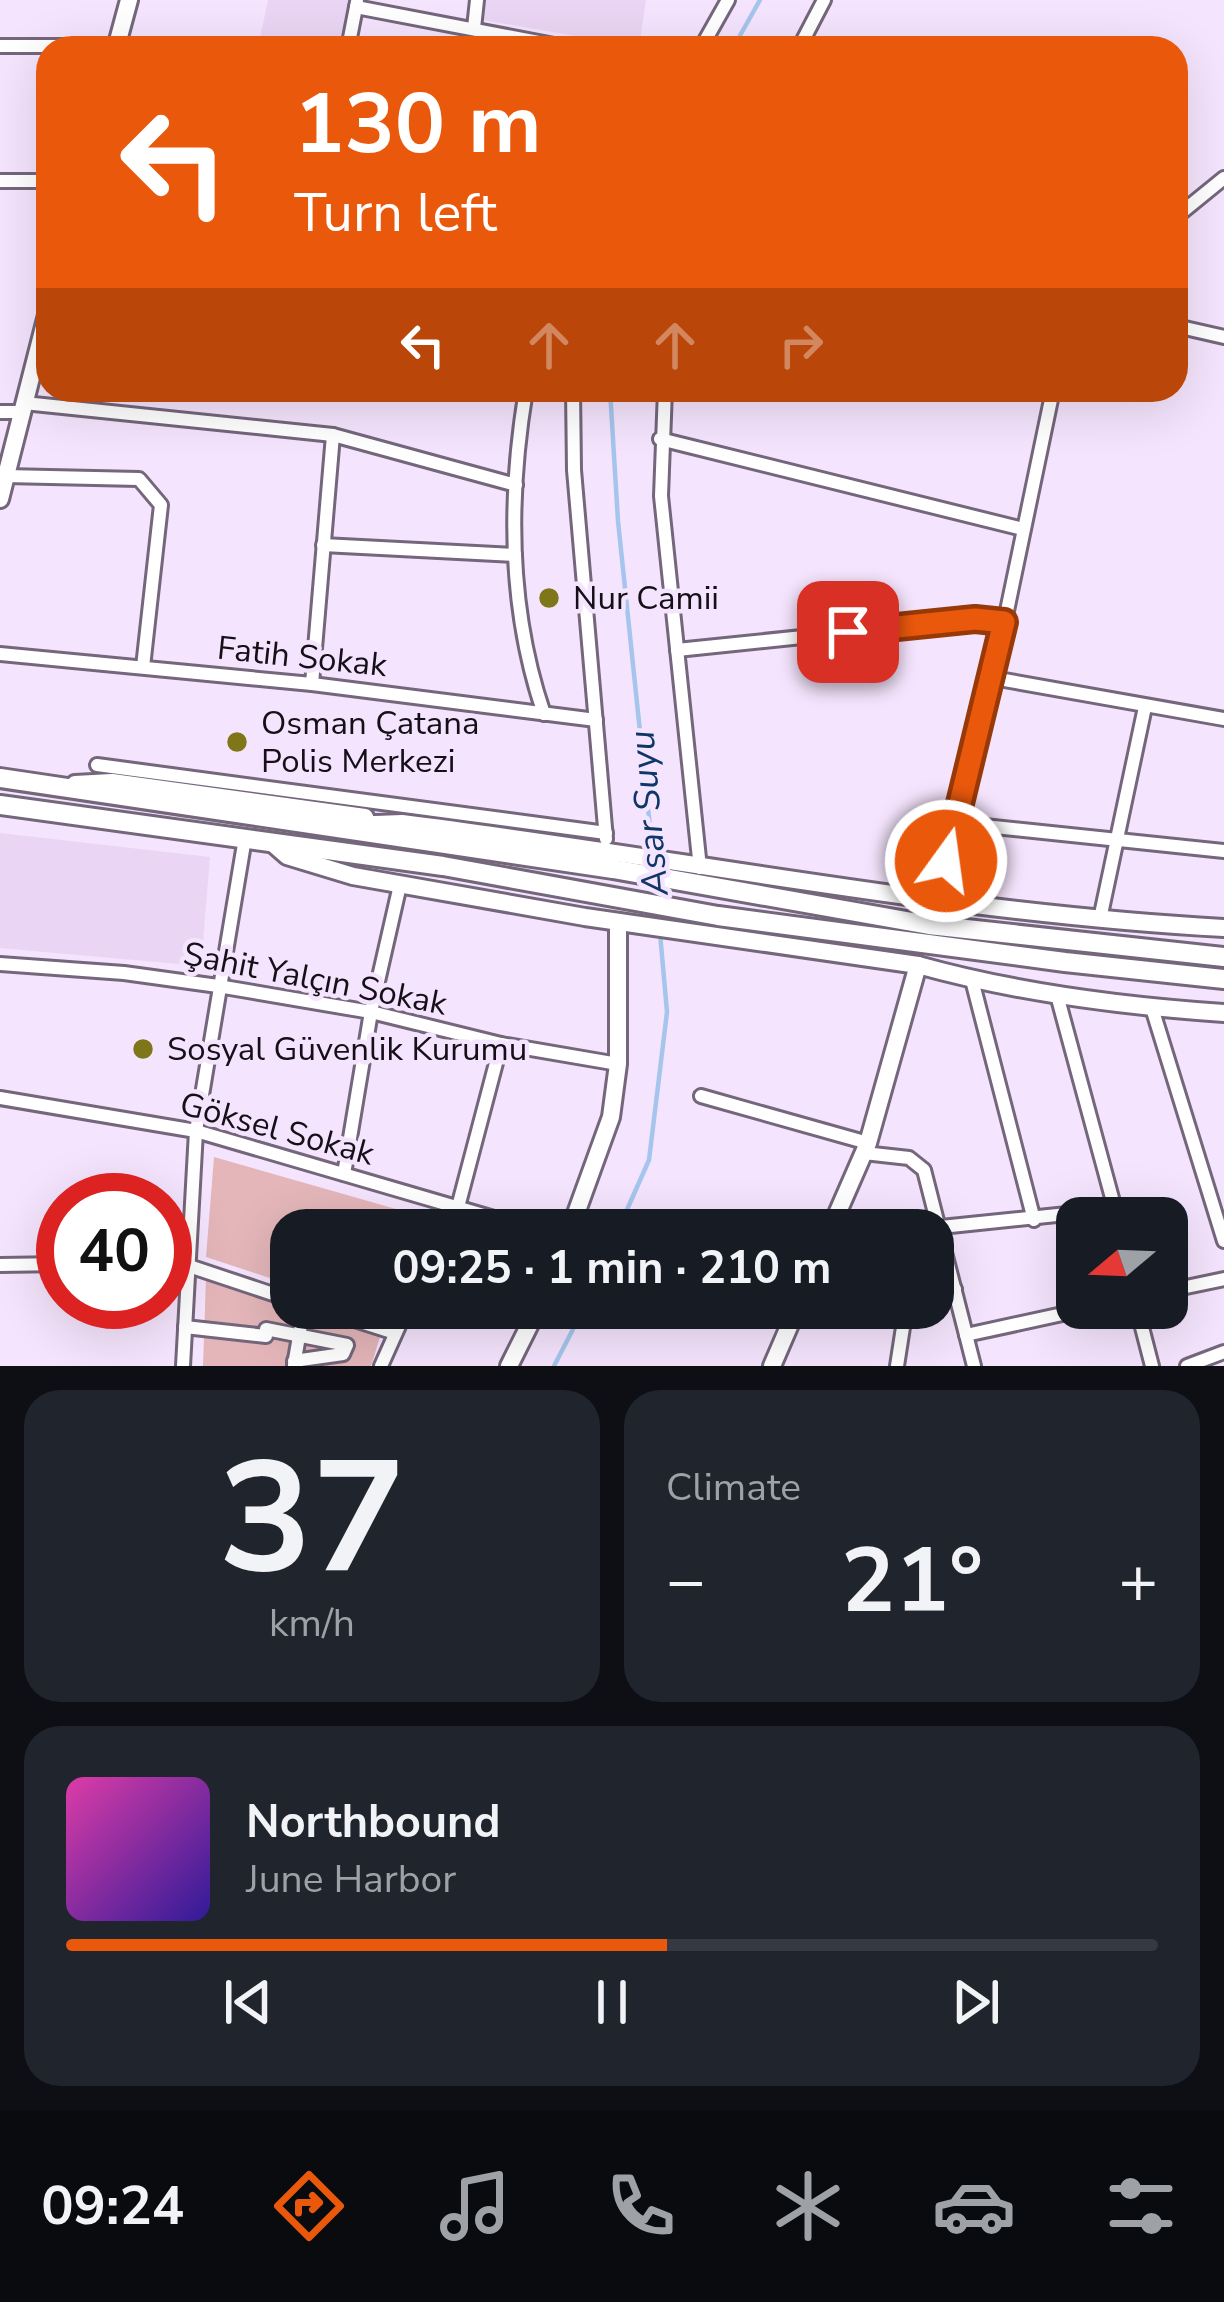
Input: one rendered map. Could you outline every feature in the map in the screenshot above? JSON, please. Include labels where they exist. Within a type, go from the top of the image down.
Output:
[{"type":"highway","points":[[0,778],[329,826],[612,858],[717,888],[929,926],[1220,956]]},
{"type":"highway","points":[[0,805],[443,866],[614,897],[719,925],[1220,979]]},
{"type":"main road","points":[[119,36],[129,0]]},
{"type":"main road","points":[[0,500],[36,358]]},
{"type":"main road","points":[[0,769],[35,786],[112,782],[409,818],[612,858],[1100,919],[1224,928]]},
{"type":"main road","points":[[329,826],[409,818]]},
{"type":"main road","points":[[271,842],[287,856],[334,872],[400,885],[627,923],[719,925],[1057,995],[1224,1013]]},
{"type":"main road","points":[[578,1209],[611,1117],[627,923]]},
{"type":"main road","points":[[839,1209],[866,1148],[918,965]]},
{"type":"main road","points":[[508,1366],[527,1329]]},
{"type":"main road","points":[[772,1366],[788,1329]]},
{"type":"street","points":[[474,28],[477,0]]},
{"type":"street","points":[[805,36],[824,0]]},
{"type":"street","points":[[707,36],[725,2]]},
{"type":"street","points":[[350,36],[357,4],[512,36]]},
{"type":"street","points":[[0,46],[36,46]]},
{"type":"street","points":[[1188,209],[1218,189],[1224,178]]},
{"type":"street","points":[[0,181],[36,182]]},
{"type":"street","points":[[1188,329],[1224,338]]},
{"type":"street","points":[[525,402],[516,485],[519,620],[544,714]]},
{"type":"street","points":[[573,402],[574,470],[612,858]]},
{"type":"street","points":[[664,402],[661,496],[694,867]]},
{"type":"street","points":[[936,900],[993,678],[1050,402]]},
{"type":"street","points":[[0,412],[23,408],[333,436],[516,485]]},
{"type":"street","points":[[312,684],[333,436]]},
{"type":"street","points":[[660,439],[1024,529]]},
{"type":"street","points":[[5,476],[139,478],[161,505],[143,667]]},
{"type":"street","points":[[323,544],[515,555]]},
{"type":"street","points":[[677,650],[975,619],[1004,622]]},
{"type":"street","name":"Fatih Sokak","points":[[0,654],[312,684],[596,720]]},
{"type":"street","points":[[993,678],[1224,719]]},
{"type":"street","points":[[1100,919],[1145,707]]},
{"type":"street","points":[[97,765],[409,818],[606,832]]},
{"type":"street","points":[[956,823],[1224,851]]},
{"type":"street","points":[[192,1208],[196,1131],[245,838]]},
{"type":"street","points":[[344,1174],[371,1012],[400,885]]},
{"type":"street","name":"Şahit Yalçın Sokak","points":[[0,964],[218,986],[371,1012],[502,1044],[618,1064]]},
{"type":"street","points":[[972,980],[1034,1220]]},
{"type":"street","points":[[954,1226],[1115,1209],[1057,995]]},
{"type":"street","points":[[1152,1008],[1224,1241]]},
{"type":"street","points":[[458,1208],[502,1044]]},
{"type":"street","points":[[700,1096],[909,1158],[924,1170],[936,1209]]},
{"type":"street","name":"Göksel Sokak","points":[[0,1098],[196,1131],[462,1209]]},
{"type":"street","points":[[0,1265],[36,1264]]},
{"type":"street","points":[[192,1267],[270,1293]]},
{"type":"street","points":[[1188,1287],[1224,1279]]},
{"type":"street","points":[[954,1285],[974,1366]]},
{"type":"street","points":[[966,1335],[1056,1315]]},
{"type":"street","points":[[192,1328],[266,1336],[266,1329],[298,1335],[347,1345],[343,1354],[294,1363],[298,1335],[299,1329]]},
{"type":"street","points":[[183,1366],[185,1329]]},
{"type":"street","points":[[383,1329],[395,1333]]},
{"type":"street","points":[[381,1366],[397,1329]]},
{"type":"street","points":[[897,1366],[903,1329]]},
{"type":"street","points":[[1142,1329],[1152,1366]]},
{"type":"street","points":[[1187,1366],[1224,1352]]},
{"type":"shaded area","points":[[268,0],[350,0],[342,36],[260,36]]},
{"type":"shaded area","points":[[486,0],[646,0],[641,36],[575,36],[483,20]]},
{"type":"shaded area","points":[[0,833],[210,857],[201,966],[0,948]]},
{"type":"shaded area","points":[[214,1157],[396,1209],[270,1209],[270,1278],[206,1257]]},
{"type":"shaded area","points":[[206,1278],[270,1300],[270,1329],[356,1329],[380,1337],[371,1366],[203,1366]]},
{"type":"waterway","name":"Asar Suyu","points":[[740,36],[760,0]]},
{"type":"waterway","name":"Asar Suyu","points":[[611,402],[618,521],[653,856]]},
{"type":"waterway","name":"Asar Suyu","points":[[627,1209],[649,1160],[667,1012],[660,933]]},
{"type":"waterway","name":"Asar Suyu","points":[[554,1366],[573,1329]]},
{"type":"place","name":"Nur Camii","points":[[549,598]]},
{"type":"place","name":"Osman Çatana Polis Merkezi","points":[[237,742]]},
{"type":"place","name":"Sosyal Güvenlik Kurumu","points":[[143,1049]]},
{"type":"route","points":[[848,632],[975,619],[1004,622],[946,861]]}]
